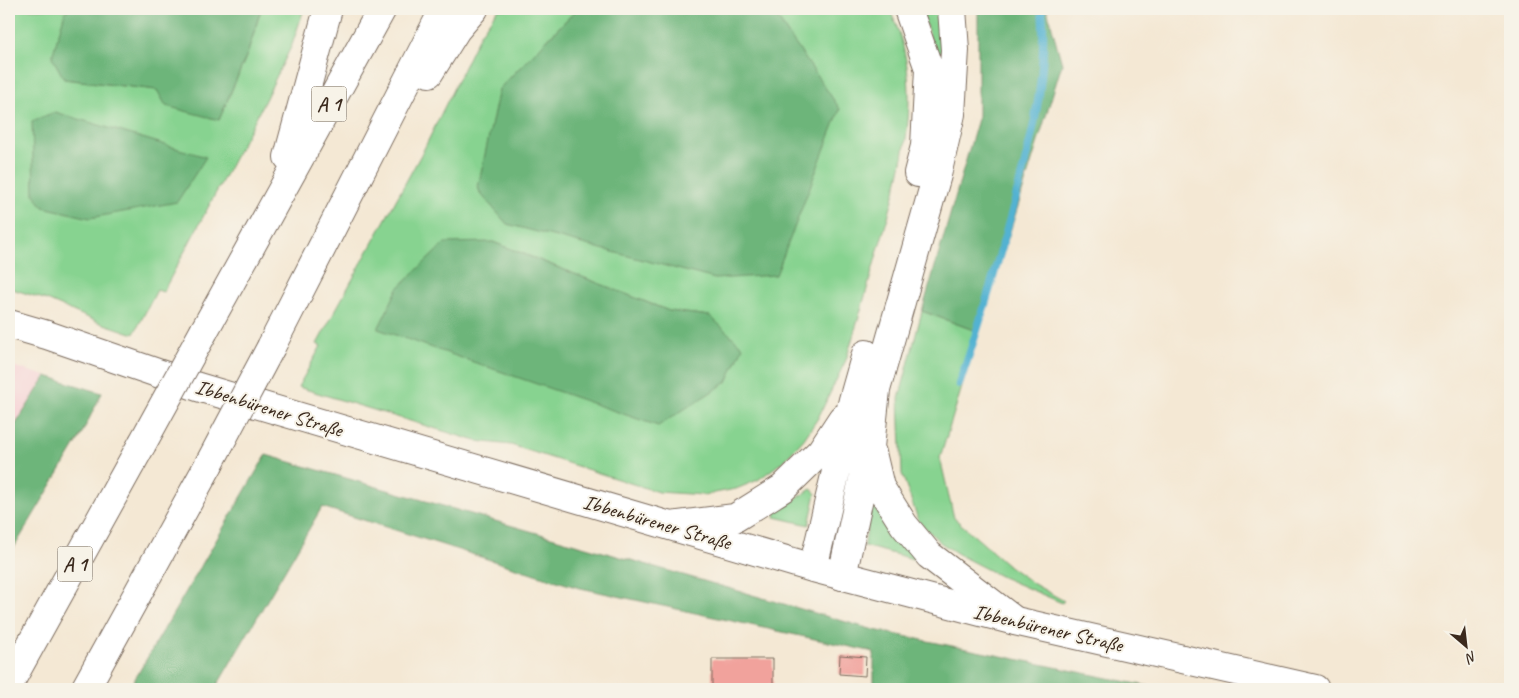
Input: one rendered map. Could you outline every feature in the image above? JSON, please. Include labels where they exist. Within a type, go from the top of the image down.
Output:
[{"type":"main road","points":[[276,200],[328,9]]},
{"type":"main road","name":"A 1","points":[[9,684],[382,9]]},
{"type":"main road","points":[[85,689],[271,347],[444,9]]},
{"type":"main road","points":[[358,175],[404,110],[456,30],[474,9]]},
{"type":"main road","points":[[813,568],[853,400],[925,146],[928,69],[908,9]]},
{"type":"main road","points":[[842,576],[870,447],[876,390],[937,175],[951,114],[956,50],[952,9]]},
{"type":"main road","name":"Ibbenbürener Straße","points":[[9,324],[198,387],[813,568],[1014,621],[1315,689]]},
{"type":"main road","points":[[671,526],[735,518],[783,488],[821,451],[853,400]]},
{"type":"main road","points":[[870,447],[880,487],[904,525],[922,548],[1014,621]]},
{"type":"shaded area","points":[[9,365],[46,376],[9,434]]},
{"type":"green space","points":[[9,9],[69,9],[65,12],[64,79],[157,90],[219,120],[248,52],[261,9],[304,9],[292,45],[260,110],[163,292],[157,290],[134,334],[98,322],[47,300],[9,288]]},
{"type":"green space","points":[[69,9],[261,9],[248,52],[219,120],[166,106],[157,90],[64,79],[52,57],[65,12]]},
{"type":"green space","points":[[498,9],[577,9],[499,89],[840,110],[771,9],[889,9],[901,38],[907,68],[909,98],[902,160],[887,221],[846,360],[818,418],[804,439],[785,460],[758,480],[736,489],[704,495],[658,492],[511,445],[476,441],[298,387],[321,346],[317,344],[424,149],[480,34]],"holes":[[[493,242],[669,311],[710,316],[398,288]]]},
{"type":"green space","points":[[577,9],[771,9],[840,109],[776,275],[715,279],[507,224],[480,193],[478,187],[499,89]]},
{"type":"green space","points":[[921,9],[944,9],[945,85]]},
{"type":"green space","points":[[978,9],[1047,9],[1062,64],[979,332],[922,311],[978,119]]},
{"type":"green space","points":[[55,112],[206,157],[177,202],[90,218],[43,207],[34,194],[32,121]]},
{"type":"green space","points":[[493,242],[669,311],[710,316],[743,347],[727,382],[658,426],[378,329],[398,288],[445,243]]},
{"type":"green space","points":[[922,311],[979,332],[940,458],[954,518],[1010,567],[1034,584],[1064,601],[1062,603],[1002,577],[963,557],[941,543],[919,522],[902,474],[899,399]]},
{"type":"green space","points":[[46,376],[102,393],[79,439],[9,556],[9,435]]},
{"type":"green space","points":[[266,455],[874,630],[1162,689],[874,689],[874,652],[576,587],[322,507],[215,689],[129,689]]},
{"type":"green space","points":[[811,489],[816,493],[809,525],[775,517],[776,512]]},
{"type":"green space","points":[[873,505],[915,556],[913,559],[864,546]]},
{"type":"building","points":[[840,655],[866,657],[865,676],[839,674]]},
{"type":"building","points":[[712,659],[773,659],[773,689],[712,689]]},
{"type":"waterway","points":[[959,384],[989,291],[1028,152],[1039,95],[1042,67],[1042,9]]}]
